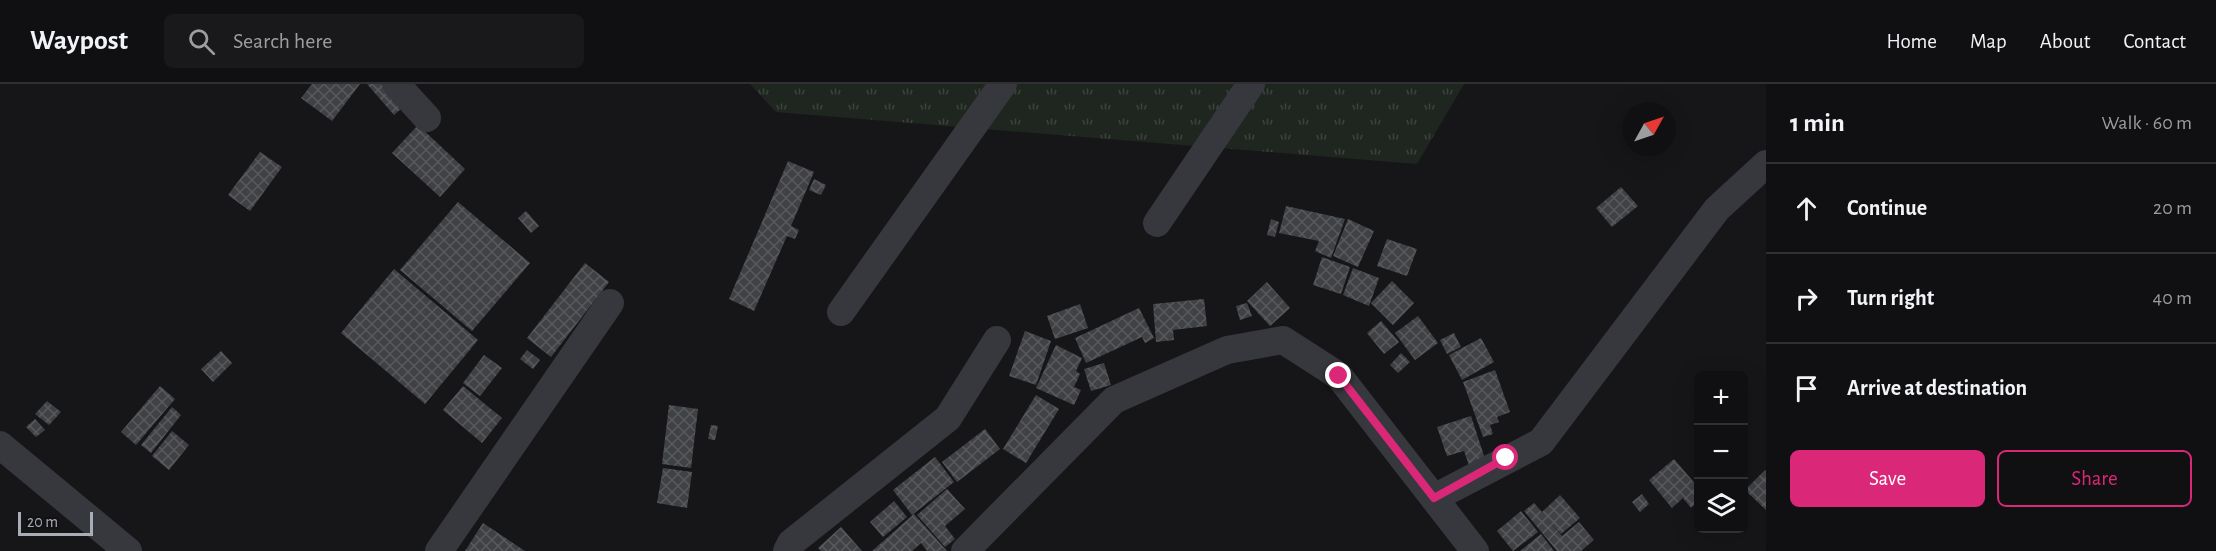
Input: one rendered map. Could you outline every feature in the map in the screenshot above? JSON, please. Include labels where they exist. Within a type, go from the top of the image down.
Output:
[{"type":"street","points":[[396,84],[427,118]]},
{"type":"street","points":[[842,312],[1003,84]]},
{"type":"street","points":[[1157,223],[1251,84]]},
{"type":"street","points":[[1434,498],[1541,442],[1717,209],[1766,164]]},
{"type":"street","points":[[439,551],[610,303]]},
{"type":"street","points":[[787,551],[791,543],[948,418],[998,340]]},
{"type":"street","points":[[964,551],[1114,400],[1227,350],[1283,340],[1339,376],[1475,551]]},
{"type":"street","points":[[0,445],[128,551]]},
{"type":"green space","points":[[750,84],[1464,84],[1417,164],[776,112]]},
{"type":"building","points":[[312,84],[360,84],[332,121],[301,98]]},
{"type":"building","points":[[367,84],[383,84],[403,107],[394,115]]},
{"type":"building","points":[[418,125],[465,169],[440,197],[392,153]]},
{"type":"building","points":[[260,152],[282,167],[250,211],[228,195]]},
{"type":"building","points":[[788,161],[814,172],[791,226],[799,230],[795,239],[787,236],[754,311],[729,299]]},
{"type":"building","points":[[814,179],[826,185],[821,195],[809,190]]},
{"type":"building","points":[[1621,187],[1638,206],[1612,227],[1596,208]]},
{"type":"building","points":[[458,202],[530,263],[472,331],[400,270]]},
{"type":"building","points":[[1286,206],[1345,219],[1331,258],[1315,251],[1319,241],[1279,233]]},
{"type":"building","points":[[526,211],[539,226],[531,233],[518,218]]},
{"type":"building","points":[[1271,219],[1279,222],[1275,237],[1267,235]]},
{"type":"building","points":[[1348,219],[1374,231],[1358,267],[1333,256]]},
{"type":"building","points":[[1387,239],[1417,249],[1407,276],[1377,266]]},
{"type":"building","points":[[1322,257],[1350,267],[1341,294],[1313,285]]},
{"type":"building","points":[[585,263],[609,282],[551,357],[527,338]]},
{"type":"building","points":[[1353,268],[1379,278],[1369,306],[1343,295]]},
{"type":"building","points":[[394,269],[478,340],[425,404],[341,333]]},
{"type":"building","points":[[1392,281],[1414,303],[1393,325],[1371,303]]},
{"type":"building","points":[[1267,282],[1290,308],[1270,326],[1247,301]]},
{"type":"building","points":[[1204,299],[1207,326],[1173,330],[1174,340],[1156,342],[1153,304]]},
{"type":"building","points":[[1247,303],[1252,316],[1240,320],[1236,306]]},
{"type":"building","points":[[1080,304],[1088,328],[1055,339],[1047,316]]},
{"type":"building","points":[[1139,308],[1154,338],[1145,343],[1142,337],[1086,363],[1075,338]]},
{"type":"building","points":[[1418,316],[1438,343],[1415,360],[1395,333]]},
{"type":"building","points":[[1381,321],[1399,342],[1384,354],[1367,333]]},
{"type":"building","points":[[1025,331],[1051,341],[1036,385],[1009,376]]},
{"type":"building","points":[[1454,333],[1461,347],[1447,354],[1440,340]]},
{"type":"building","points":[[1481,338],[1494,362],[1462,380],[1449,355]]},
{"type":"building","points":[[1056,345],[1082,358],[1076,371],[1080,374],[1074,387],[1081,390],[1074,405],[1036,388]]},
{"type":"building","points":[[527,350],[540,360],[533,369],[520,359]]},
{"type":"building","points":[[221,351],[232,363],[213,382],[201,369]]},
{"type":"building","points":[[1401,353],[1410,362],[1398,373],[1390,365]]},
{"type":"building","points":[[484,355],[502,368],[480,396],[463,383]]},
{"type":"building","points":[[1104,363],[1111,385],[1091,391],[1084,369]]},
{"type":"building","points":[[1495,370],[1510,412],[1497,417],[1499,422],[1490,425],[1493,434],[1483,437],[1463,382]]},
{"type":"building","points":[[160,386],[175,399],[136,445],[121,432]]},
{"type":"building","points":[[463,386],[502,418],[482,443],[443,410]]},
{"type":"building","points":[[1036,395],[1059,409],[1026,463],[1003,449]]},
{"type":"building","points":[[47,401],[61,412],[49,425],[35,414]]},
{"type":"building","points":[[669,405],[698,409],[691,468],[662,464]]},
{"type":"building","points":[[172,407],[181,415],[151,453],[141,445]]},
{"type":"building","points":[[1471,416],[1487,465],[1471,471],[1464,451],[1447,456],[1437,427]]},
{"type":"building","points":[[35,419],[45,430],[36,437],[26,427]]},
{"type":"building","points":[[711,425],[718,426],[715,440],[708,439]]},
{"type":"building","points":[[985,429],[1000,449],[957,482],[942,462]]},
{"type":"building","points":[[172,431],[189,445],[169,470],[152,456]]},
{"type":"building","points":[[935,457],[954,482],[912,515],[893,490]]},
{"type":"building","points":[[1674,459],[1694,482],[1694,505],[1691,508],[1683,498],[1672,508],[1649,480]]},
{"type":"building","points":[[663,468],[692,472],[687,508],[657,503]]},
{"type":"building","points":[[1766,471],[1766,510],[1748,493],[1748,487]]},
{"type":"building","points":[[947,489],[965,509],[945,526],[955,539],[945,547],[917,515]]},
{"type":"building","points":[[1642,494],[1649,504],[1640,512],[1632,502]]},
{"type":"building","points":[[1560,495],[1580,518],[1561,534],[1547,519],[1562,536],[1579,522],[1594,540],[1581,551],[1557,551],[1524,511],[1534,503],[1542,512]]},
{"type":"building","points":[[894,501],[907,517],[883,537],[870,522]]},
{"type":"building","points":[[1521,511],[1538,532],[1513,551],[1497,531]]},
{"type":"building","points":[[914,514],[947,551],[927,551],[921,543],[912,551],[872,551]]},
{"type":"building","points":[[483,523],[525,551],[465,551]]},
{"type":"building","points":[[841,527],[862,551],[821,551],[818,548]]},
{"type":"building","points":[[1541,534],[1554,551],[1520,551]]},
{"type":"route","points":[[1339,376],[1434,498],[1506,458]]}]
